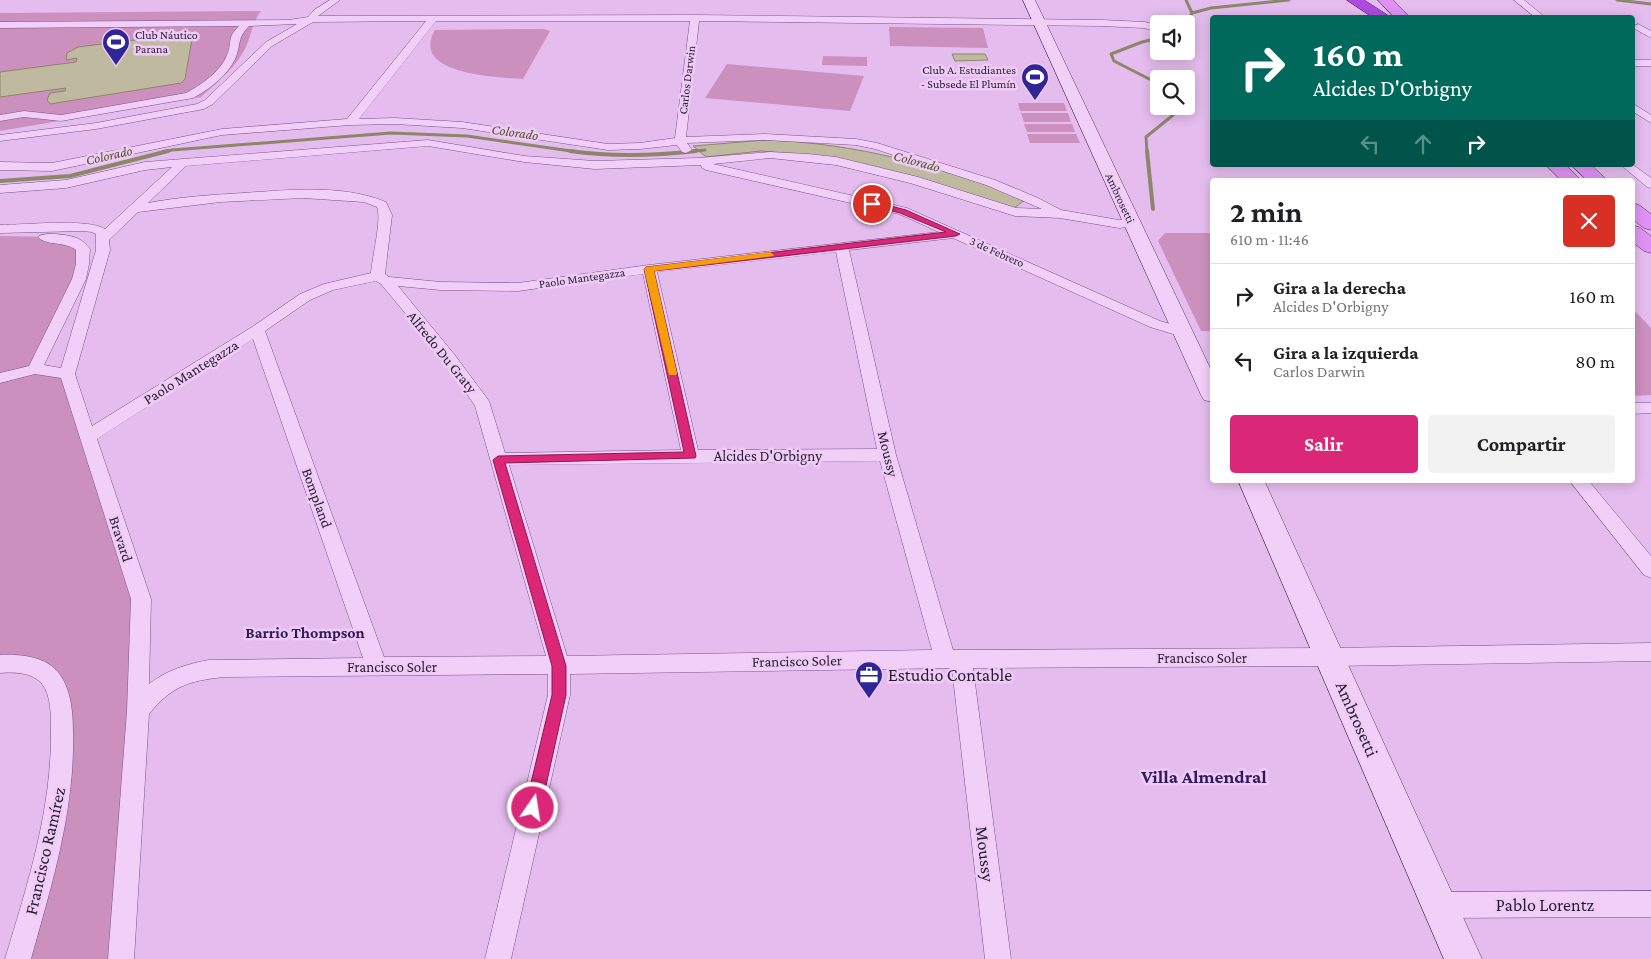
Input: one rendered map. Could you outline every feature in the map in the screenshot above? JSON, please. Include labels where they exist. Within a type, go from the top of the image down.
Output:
[{"type":"highway","points":[[1354,0],[1380,15]]},
{"type":"main road","points":[[1371,0],[1386,15]]},
{"type":"main road","points":[[1386,0],[1401,15]]},
{"type":"main road","points":[[1557,167],[1570,178]]},
{"type":"main road","points":[[1582,167],[1596,178]]},
{"type":"main road","points":[[1635,211],[1651,224]]},
{"type":"main road","points":[[1635,234],[1651,247]]},
{"type":"street","points":[[0,138],[96,126],[200,107],[209,102],[269,44],[311,19],[317,12],[336,0]]},
{"type":"street","name":"Ambrosetti","points":[[1029,0],[1210,392]]},
{"type":"street","points":[[1518,0],[1538,15]]},
{"type":"street","points":[[0,25],[246,24],[289,23],[311,19],[695,18],[1039,22],[1124,24],[1150,28]]},
{"type":"street","name":"Carlos Darwin","points":[[681,143],[695,18]]},
{"type":"street","points":[[350,122],[433,19]]},
{"type":"street","points":[[0,118],[24,114],[61,118],[189,96],[202,89],[221,72],[232,55],[234,35],[246,24]]},
{"type":"street","points":[[1638,27],[1651,35]]},
{"type":"street","points":[[1635,63],[1651,63]]},
{"type":"street","points":[[1635,108],[1651,120]]},
{"type":"street","points":[[0,166],[41,168],[222,132],[350,122],[462,125],[608,147],[765,137],[866,144],[1003,187],[1031,198],[1060,214]]},
{"type":"street","points":[[0,188],[66,184],[145,166],[428,143],[524,159],[595,165],[770,155],[836,161],[914,180],[1015,212],[1060,214],[1119,224],[1132,223]]},
{"type":"street","points":[[681,143],[696,160]]},
{"type":"street","name":"3 de Febrero","points":[[696,160],[708,167],[903,211],[1155,324],[1182,332]]},
{"type":"street","points":[[103,238],[182,164]]},
{"type":"street","points":[[1630,167],[1651,184]]},
{"type":"street","points":[[133,209],[230,198],[335,194],[354,195],[373,200],[382,206],[385,213],[378,259],[382,279]]},
{"type":"street","points":[[0,229],[90,227],[100,230],[103,238],[103,250],[67,374],[35,369],[0,378]]},
{"type":"street","name":"Paolo Mantegazza","points":[[88,437],[305,298],[329,287],[382,279],[441,286],[518,287],[649,269],[956,234]]},
{"type":"street","points":[[0,236],[58,237],[74,241],[83,249],[84,262],[70,299],[40,354],[35,369]]},
{"type":"street","name":"Moussy","points":[[842,246],[887,455],[953,659],[998,959]]},
{"type":"street","points":[[649,269],[691,456]]},
{"type":"street","name":"Alfredo Du Graty","points":[[382,279],[449,357],[472,386],[483,405],[559,666],[559,695],[498,959]]},
{"type":"street","points":[[407,308],[421,294],[441,286]]},
{"type":"street","name":"Bompland","points":[[257,330],[377,667]]},
{"type":"street","name":"Bravard","points":[[67,374],[141,599],[138,711],[121,959]]},
{"type":"street","points":[[1635,409],[1651,408]]},
{"type":"street","name":"Alcides D'Orbigny","points":[[498,460],[691,456],[887,455]]},
{"type":"street","name":"Ambrosetti","points":[[1252,483],[1463,959]]},
{"type":"street","points":[[1580,483],[1651,570]]},
{"type":"street","name":"Francisco Soler","points":[[138,711],[161,686],[173,678],[190,672],[224,668],[559,666],[953,659],[1330,657],[1651,652]]},
{"type":"street","name":"Francisco Ramírez","points":[[0,664],[11,663],[33,667],[49,676],[56,689],[62,728],[61,782],[55,821],[41,880],[18,959]]},
{"type":"street","name":"Pablo Lorentz","points":[[1439,905],[1651,904]]},
{"type":"shaded area","name":"Club Náutico Parana","points":[[261,11],[255,21],[245,49],[238,60],[201,97],[0,131],[0,13]]},
{"type":"shaded area","points":[[889,27],[983,28],[988,48],[890,46]]},
{"type":"shaded area","points":[[544,29],[550,31],[523,79],[495,77],[460,71],[445,65],[434,56],[430,45],[435,30]]},
{"type":"shaded area","points":[[185,34],[191,36],[192,39],[185,79],[181,83],[50,104],[47,100],[50,93],[65,91],[66,88],[0,97],[0,72],[76,62],[77,58],[66,60],[67,53],[78,47]]},
{"type":"shaded area","points":[[952,54],[985,54],[988,60],[955,61]]},
{"type":"shaded area","points":[[823,56],[867,57],[867,66],[822,65]]},
{"type":"shaded area","points":[[727,64],[864,76],[850,111],[705,98]]},
{"type":"shaded area","points":[[1018,103],[1064,103],[1067,111],[1020,111]]},
{"type":"shaded area","points":[[1021,113],[1068,113],[1071,122],[1024,122]]},
{"type":"shaded area","points":[[1024,124],[1072,124],[1075,132],[1027,132]]},
{"type":"shaded area","points":[[1027,134],[1076,134],[1080,143],[1030,143]]},
{"type":"shaded area","points":[[766,140],[832,146],[898,158],[963,177],[1025,200],[1013,209],[837,158],[761,151],[706,157],[693,146]]},
{"type":"shaded area","points":[[1165,233],[1210,233],[1210,331],[1201,331],[1158,241]]},
{"type":"shaded area","points":[[0,236],[58,237],[73,241],[84,262],[35,369],[67,374],[141,599],[121,959],[18,959],[61,782],[49,676],[0,664]]},
{"type":"shaded area","points":[[1635,311],[1651,328],[1651,395],[1635,396]]},
{"type":"waterway","name":"Colorado","points":[[1186,0],[1192,13]]},
{"type":"waterway","points":[[1192,13],[1211,8],[1289,0]]},
{"type":"waterway","points":[[1617,0],[1651,4]]},
{"type":"waterway","name":"Colorado","points":[[1150,40],[1111,54],[1114,61],[1150,79]]},
{"type":"waterway","name":"Colorado","points":[[1147,152],[1146,137],[1173,115]]},
{"type":"waterway","name":"Colorado","points":[[163,152],[391,133],[467,136],[573,151]]},
{"type":"waterway","name":"Colorado","points":[[685,152],[705,150]]},
{"type":"waterway","name":"Colorado","points":[[0,181],[70,176],[168,151]]},
{"type":"waterway","name":"Colorado","points":[[573,151],[633,155],[696,151]]},
{"type":"waterway","name":"Colorado","points":[[573,151],[578,152]]},
{"type":"waterway","name":"Colorado","points":[[1147,151],[1153,209]]},
{"type":"slow traffic","points":[[672,373],[649,269],[770,255]]},
{"type":"place","name":"Club Náutico Parana","points":[[116,66]]},
{"type":"place","name":"Club A. Estudiantes - Subsede El Plumín","points":[[1035,101]]},
{"type":"place","name":"Estudio Contable","points":[[869,699]]},
{"type":"district","name":"Barrio Thompson","points":[[305,632]]},
{"type":"district","name":"Villa Almendral","points":[[1204,776]]},
{"type":"route","points":[[533,808],[559,695],[559,666],[498,460],[691,456],[649,269],[956,234],[903,211],[872,204]]}]
